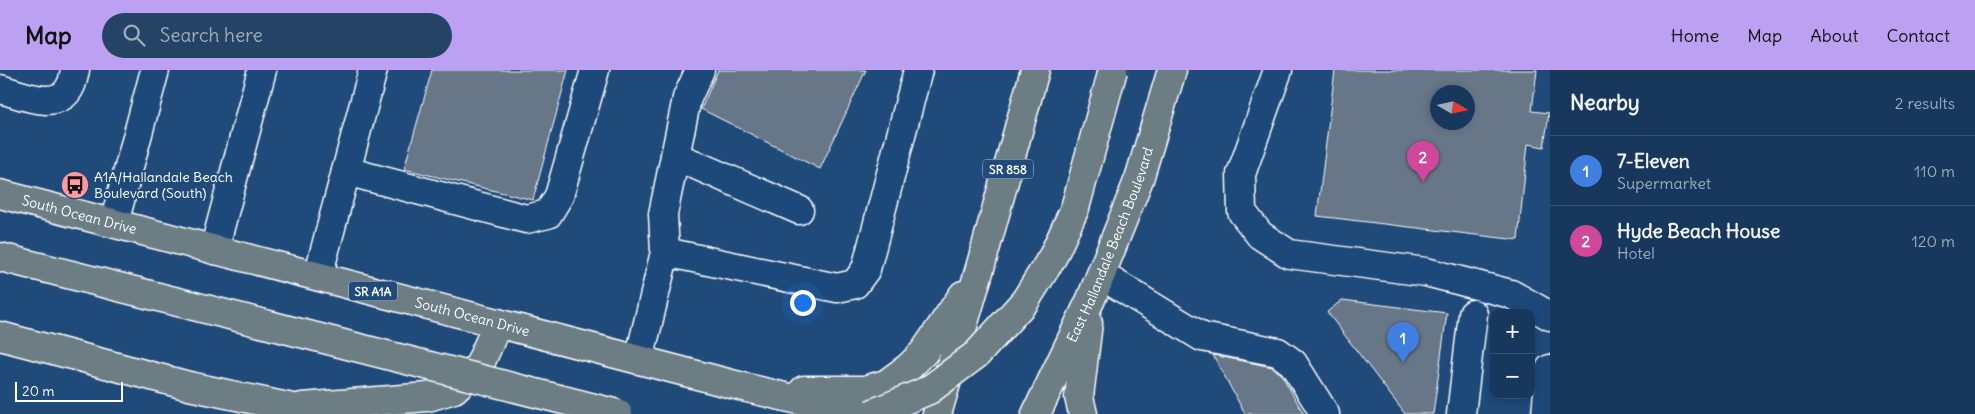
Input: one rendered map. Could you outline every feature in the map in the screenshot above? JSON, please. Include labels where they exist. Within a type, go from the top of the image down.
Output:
[{"type":"main road","name":"SR 858","points":[[938,414],[1035,70]]},
{"type":"main road","points":[[871,414],[928,390],[977,354],[1025,301],[1053,256],[1076,208],[1113,70]]},
{"type":"main road","name":"East Hallandale Beach Boulevard","points":[[1036,414],[1096,287],[1139,180],[1172,70]]},
{"type":"main road","name":"South Ocean Drive","points":[[0,194],[747,388],[858,414]]},
{"type":"main road","points":[[0,257],[618,414]]},
{"type":"main road","points":[[747,388],[838,391],[865,390],[886,384],[909,367],[924,352],[980,268]]},
{"type":"main road","points":[[1083,414],[1079,397],[1096,287]]},
{"type":"main road","points":[[290,408],[428,397],[454,389],[479,366],[498,323]]},
{"type":"main road","points":[[0,336],[188,386],[321,414]]},
{"type":"lane","points":[[0,89],[43,100],[59,98],[70,87],[75,70]]},
{"type":"lane","points":[[114,223],[155,70]]},
{"type":"lane","points":[[214,250],[262,70]]},
{"type":"lane","points":[[318,276],[373,70]]},
{"type":"lane","points":[[346,171],[526,219],[548,214],[559,196],[594,70]]},
{"type":"lane","points":[[639,360],[665,252],[663,214],[687,98],[700,70]]},
{"type":"lane","points":[[665,252],[836,288],[855,284],[866,270],[918,70]]},
{"type":"lane","points":[[1278,70],[1241,174],[1242,212],[1260,235],[1289,254],[1426,272],[1510,294],[1550,316]]},
{"type":"lane","points":[[675,156],[800,210]]},
{"type":"lane","points":[[1096,287],[1202,337],[1278,352],[1293,363],[1325,414]]},
{"type":"lane","points":[[1461,414],[1473,314]]},
{"type":"lane","points":[[1546,414],[1550,369]]},
{"type":"building","points":[[432,70],[568,70],[533,200],[404,169]]},
{"type":"building","points":[[718,70],[866,70],[820,169],[701,109]]},
{"type":"building","points":[[1335,70],[1537,70],[1532,111],[1549,113],[1544,147],[1528,144],[1518,240],[1317,216]]},
{"type":"building","points":[[1342,300],[1447,313],[1433,414],[1405,414],[1327,312]]},
{"type":"building","points":[[1213,355],[1272,367],[1281,374],[1304,414],[1245,414]]},
{"type":"place","name":"Hyde Beach House","points":[[1423,182]]},
{"type":"place","name":"A1A/Hallandale Beach Boulevard (South)","points":[[75,185]]},
{"type":"place","name":"7-Eleven","points":[[1403,363]]}]
